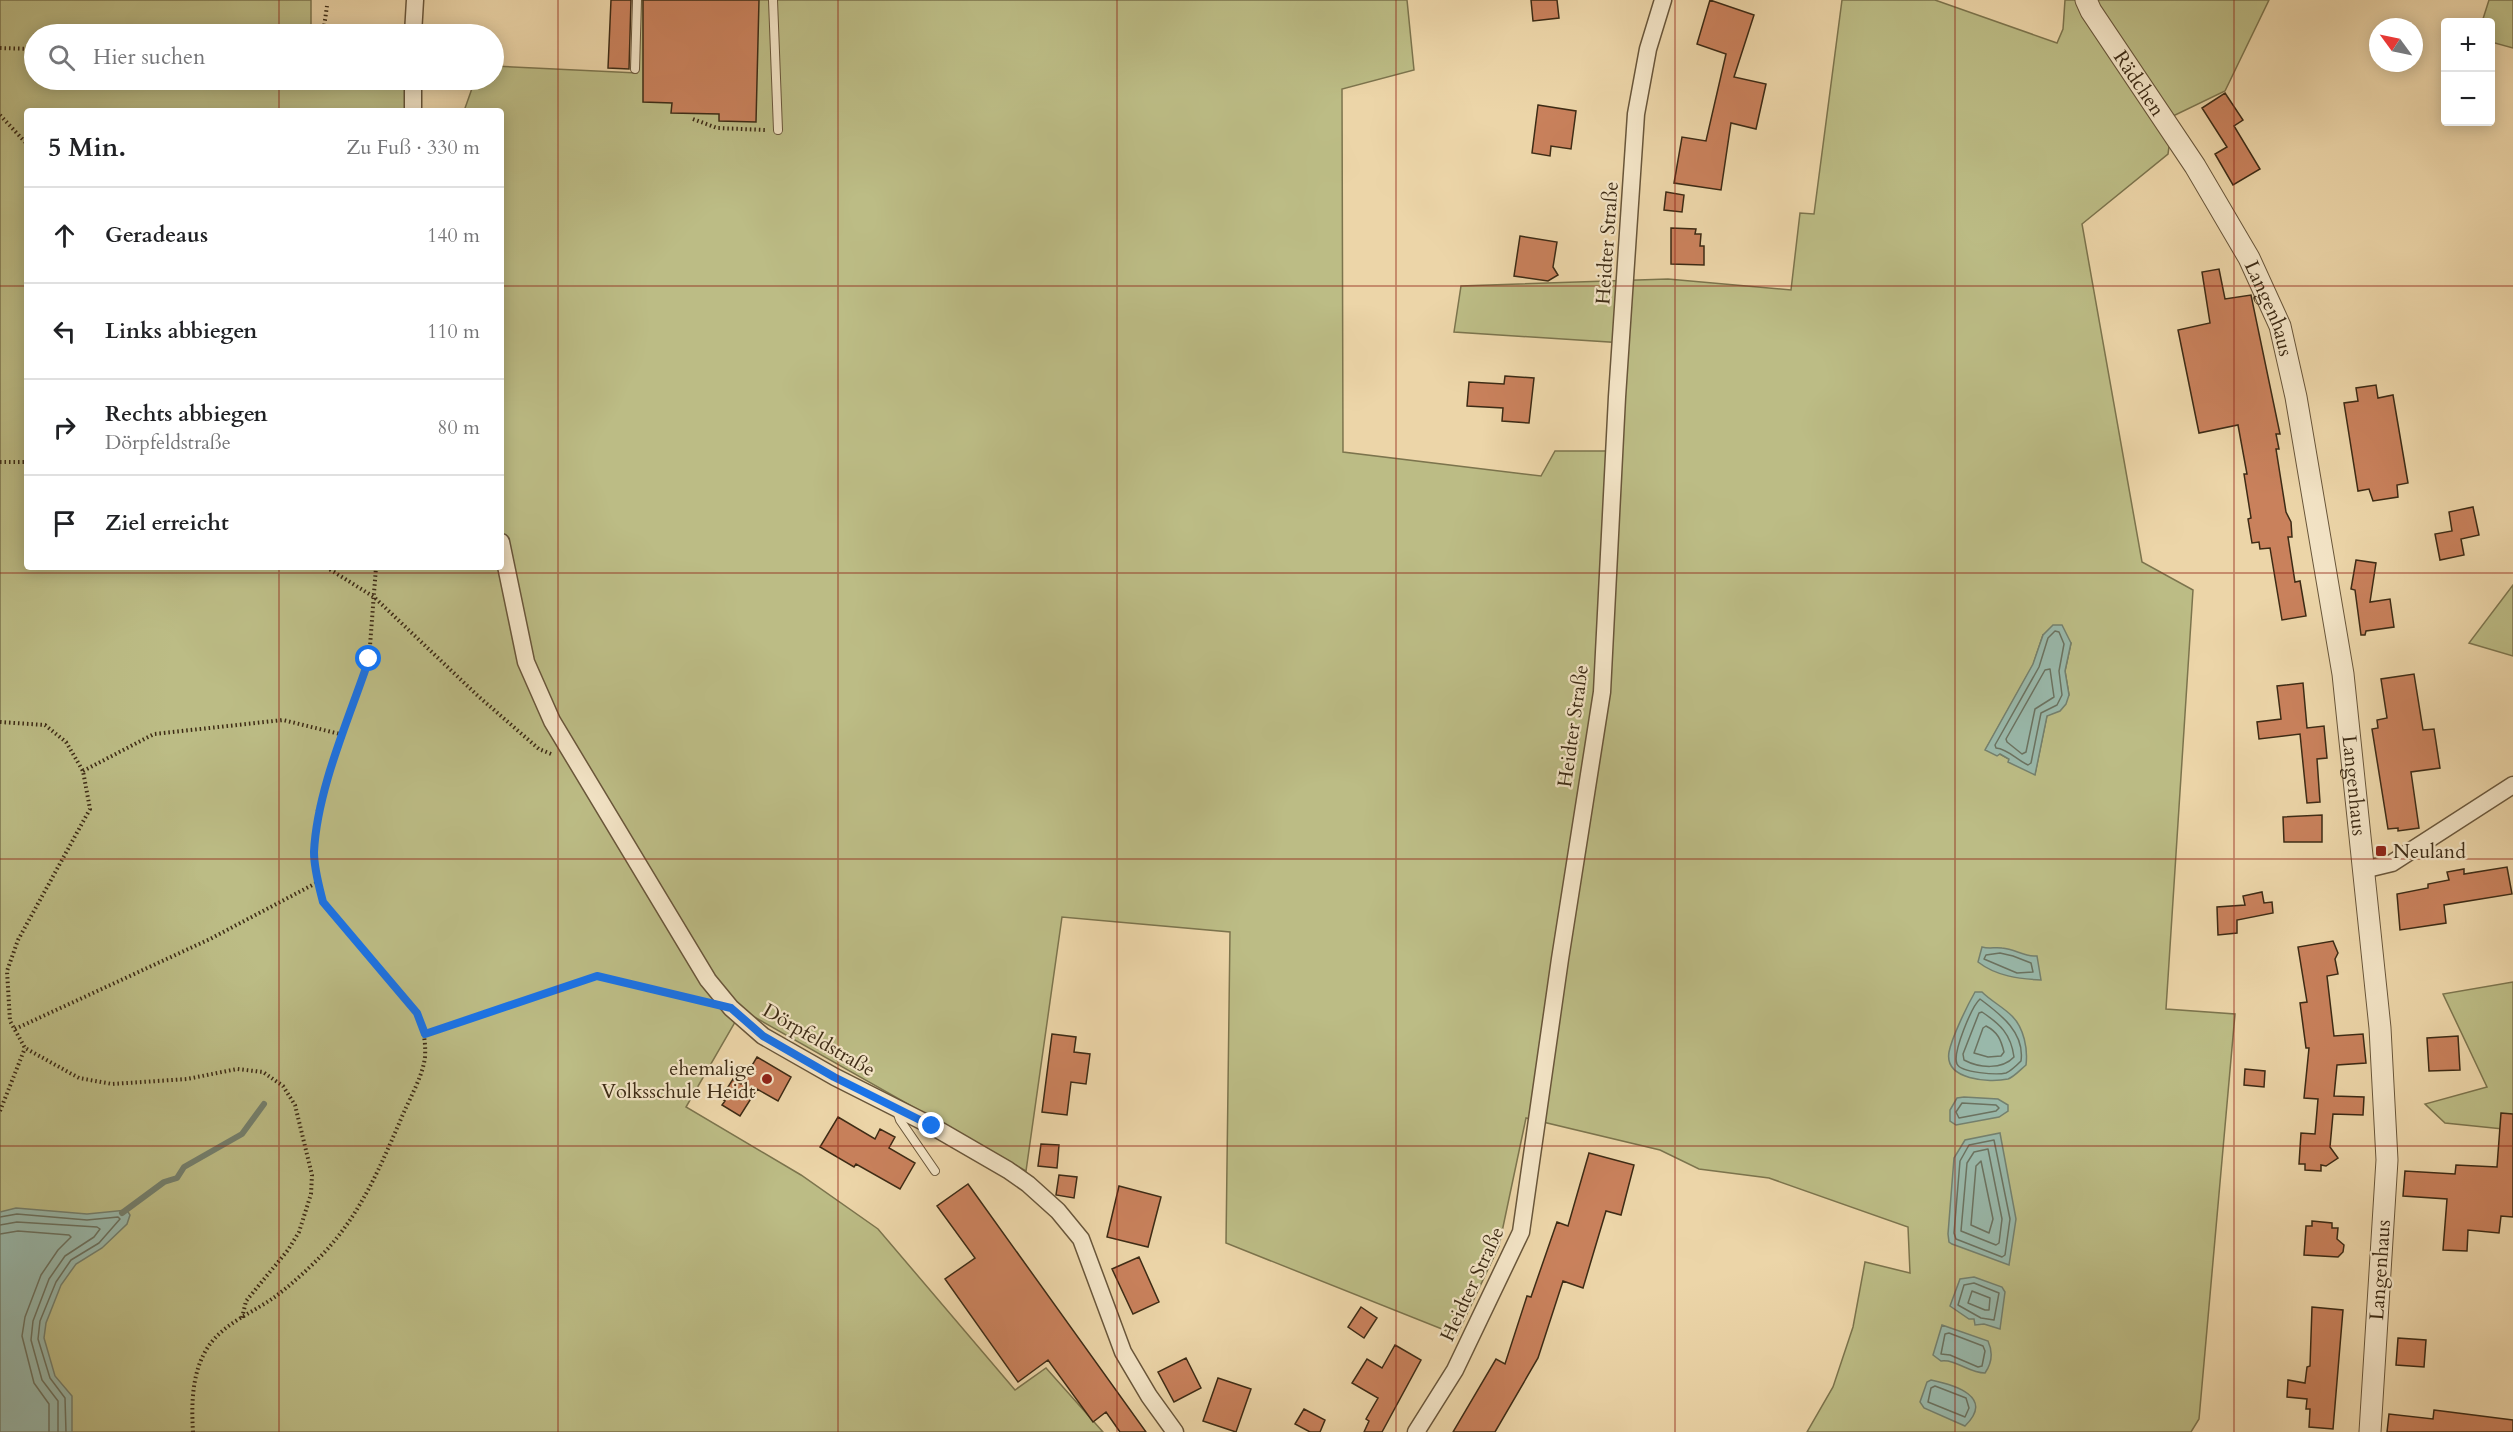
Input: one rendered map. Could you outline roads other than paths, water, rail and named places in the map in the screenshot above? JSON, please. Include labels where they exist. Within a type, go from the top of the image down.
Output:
[{"type":"street","points":[[414,24],[415,0]]},
{"type":"street","name":"Heidter Straße","points":[[1416,1432],[1455,1370],[1521,1232],[1560,959],[1602,692],[1617,397],[1636,114],[1648,50],[1663,0]]},
{"type":"street","name":"Rädchen","points":[[2086,0],[2091,11],[2195,166]]},
{"type":"street","points":[[413,90],[413,108]]},
{"type":"street","name":"Langenhaus","points":[[2195,166],[2249,258],[2280,326],[2296,397],[2343,674],[2380,1028],[2387,1160],[2370,1432]]},
{"type":"street","name":"Dörpfeldstraße","points":[[504,556],[526,662],[552,721],[708,980],[731,1008],[763,1036],[834,1077],[896,1106],[1008,1170],[1028,1184],[1058,1211],[1081,1239],[1123,1352],[1149,1396],[1175,1432]]},
{"type":"street","points":[[2363,870],[2392,863],[2513,785]]},
{"type":"lane","points":[[634,69],[637,0]]},
{"type":"lane","points":[[773,0],[778,130]]},
{"type":"lane","points":[[896,1106],[900,1120],[935,1171]]},
{"type":"water","points":[[2053,625],[2062,625],[2071,643],[2065,671],[2069,695],[2060,711],[2047,716],[2035,775],[2008,762],[2009,759],[2000,754],[1997,756],[1985,750],[2033,664],[2043,635]]},
{"type":"water","points":[[1982,947],[2007,949],[2037,956],[2041,980],[2024,979],[1992,971],[1978,962]]},
{"type":"water","points":[[1975,992],[1982,992],[2008,1013],[2016,1021],[2022,1033],[2026,1046],[2026,1065],[2008,1079],[1970,1078],[1953,1069],[1949,1061],[1953,1038]]},
{"type":"water","points":[[1957,1098],[1998,1099],[2008,1105],[2008,1111],[1999,1117],[1956,1125],[1950,1121],[1950,1110]]},
{"type":"water","points":[[2000,1133],[2016,1219],[2009,1265],[1952,1244],[1949,1242],[1948,1234],[1954,1158],[1965,1140]]},
{"type":"water","points":[[16,1208],[87,1214],[127,1210],[130,1215],[127,1224],[102,1248],[76,1264],[61,1285],[46,1323],[44,1338],[55,1376],[72,1396],[72,1432],[0,1432],[0,1212]]},
{"type":"water","points":[[1974,1277],[2002,1287],[2005,1292],[2000,1329],[1984,1324],[1975,1325],[1974,1319],[1969,1319],[1950,1306],[1960,1279]]},
{"type":"water","points":[[1942,1325],[1988,1341],[1991,1357],[1985,1373],[1973,1371],[1952,1362],[1941,1361],[1933,1355]]},
{"type":"water","points":[[1931,1380],[1960,1389],[1974,1400],[1976,1407],[1973,1416],[1965,1426],[1924,1408],[1920,1402],[1927,1382]]},
{"type":"waterway","points":[[122,1213],[164,1182],[177,1178],[184,1167],[242,1134],[264,1104]]},
{"type":"place","name":"Neuland","points":[[2381,851]]},
{"type":"place","name":"ehemalige Volksschule Heidt","points":[[767,1079]]}]
